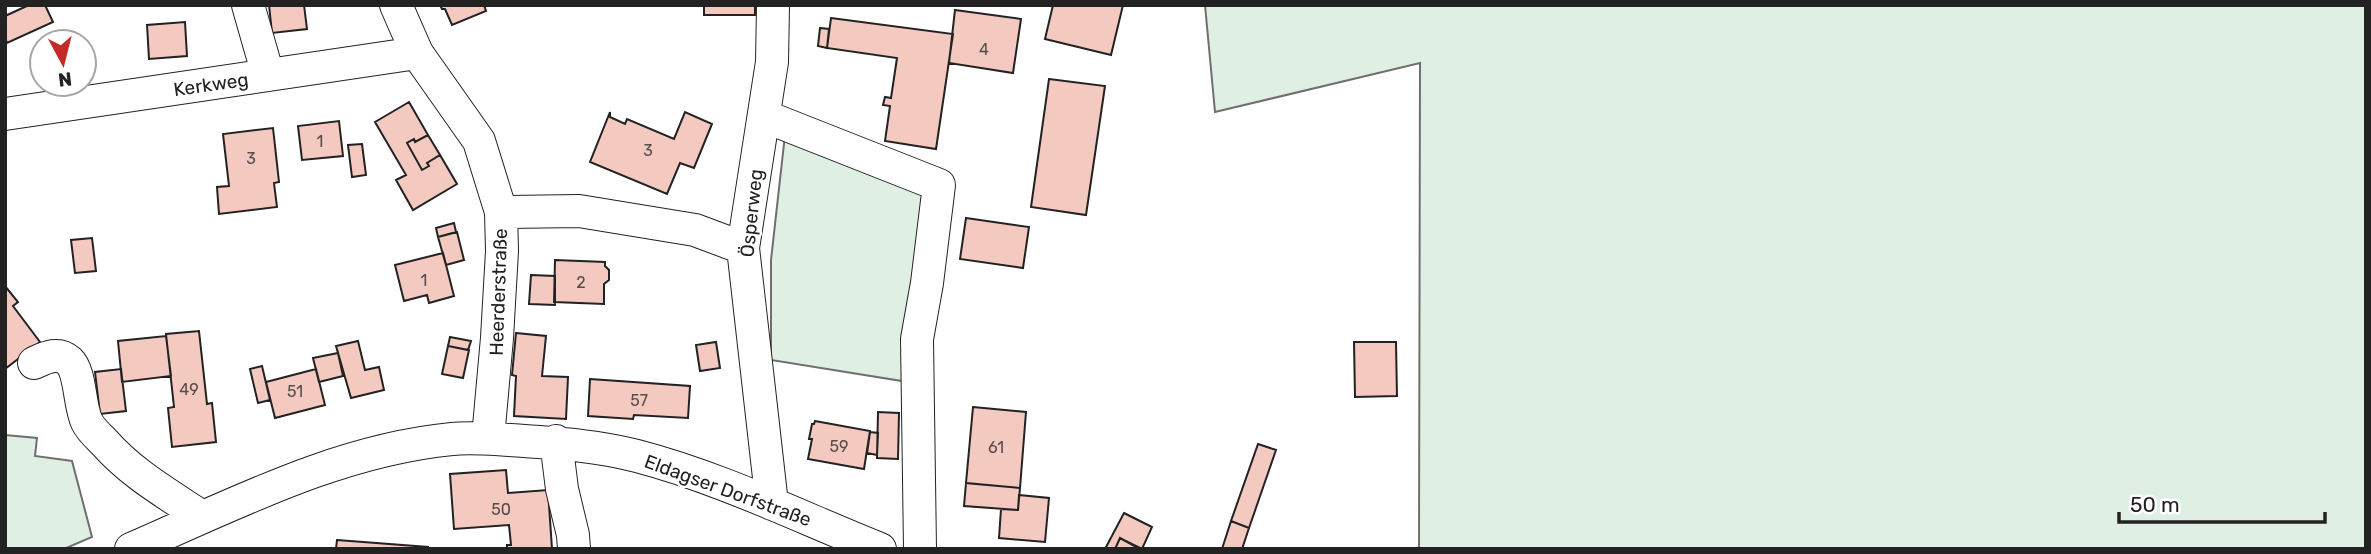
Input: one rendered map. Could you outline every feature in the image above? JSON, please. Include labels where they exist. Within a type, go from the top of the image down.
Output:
[{"type":"street","points":[[248,5],[268,75]]},
{"type":"street","name":"Heerderstraße","points":[[396,5],[417,53],[479,141],[501,212],[501,276],[488,438]]},
{"type":"street","name":"Ösperweg","points":[[772,504],[743,248],[772,62],[773,5]]},
{"type":"street","name":"Kerkweg","points":[[5,114],[417,53]]},
{"type":"street","points":[[764,116],[939,185],[917,339],[920,549]]},
{"type":"street","points":[[501,212],[579,211],[695,230],[743,248]]},
{"type":"street","points":[[34,363],[57,355],[66,358],[73,366],[89,426],[138,474],[188,531]]},
{"type":"street","name":"Eldagser Dorfstraße","points":[[131,549],[188,531],[258,492],[358,457],[454,438],[556,442],[637,456],[772,504],[876,548]]},
{"type":"street","points":[[556,442],[574,549]]},
{"type":"green space","points":[[1205,5],[2366,5],[2366,549],[1419,549],[1420,63],[1215,112]]},
{"type":"green space","points":[[785,135],[932,191],[902,381],[771,360],[771,260]]},
{"type":"green space","points":[[5,435],[37,438],[35,456],[72,461],[92,537],[64,549],[5,549]]},
{"type":"building","points":[[29,5],[45,5],[53,22],[40,28],[28,28],[28,33],[7,43],[5,16]]},
{"type":"building","points":[[269,5],[304,5],[307,29],[272,33]]},
{"type":"building","points":[[440,5],[484,5],[486,11],[452,25],[445,9]]},
{"type":"building","points":[[704,5],[755,5],[755,15],[704,15]]},
{"type":"building","points":[[1053,5],[1123,5],[1111,55],[1045,39]]},
{"type":"building","points":[[955,10],[1021,19],[1013,73],[949,63]]},
{"type":"building","points":[[831,18],[953,34],[936,149],[885,141],[890,106],[883,105],[885,97],[891,98],[897,58],[827,48]]},
{"type":"building","points":[[185,22],[187,56],[149,59],[147,25]]},
{"type":"building","points":[[820,28],[829,29],[827,48],[818,46]]},
{"type":"building","points":[[1049,79],[1105,86],[1086,215],[1031,207]]},
{"type":"building","points":[[409,102],[428,135],[407,143],[422,170],[429,166],[427,163],[440,155],[457,184],[413,210],[396,180],[406,175],[375,122]]},
{"type":"building","points":[[610,112],[610,117],[625,124],[627,119],[674,139],[685,112],[712,124],[694,168],[680,163],[667,194],[590,162]]},
{"type":"building","points":[[339,121],[343,156],[302,160],[298,126]]},
{"type":"building","points":[[273,128],[279,182],[274,183],[277,207],[219,214],[217,187],[229,186],[223,134]]},
{"type":"building","points":[[428,135],[440,155],[427,163],[429,166],[422,170],[407,143]]},
{"type":"building","points":[[362,144],[366,175],[352,177],[348,145]]},
{"type":"building","points":[[966,218],[1029,227],[1023,268],[960,259]]},
{"type":"building","points":[[454,223],[456,232],[438,237],[436,228]]},
{"type":"building","points":[[457,232],[464,260],[446,265],[438,237]]},
{"type":"building","points":[[92,238],[96,271],[75,273],[71,240]]},
{"type":"building","points":[[443,253],[454,296],[429,303],[427,295],[404,301],[395,265]]},
{"type":"building","points":[[555,260],[605,262],[609,270],[609,280],[604,284],[604,304],[554,302]]},
{"type":"building","points":[[531,275],[555,276],[555,305],[529,304]]},
{"type":"building","points":[[5,286],[18,302],[13,306],[40,342],[5,369]]},
{"type":"building","points":[[199,331],[207,404],[212,403],[216,442],[172,447],[168,408],[174,407],[166,334]]},
{"type":"building","points":[[516,333],[546,336],[542,376],[568,377],[566,419],[514,416],[516,376],[512,375]]},
{"type":"building","points":[[166,336],[171,376],[122,382],[118,341]]},
{"type":"building","points":[[450,337],[471,341],[468,350],[448,346]]},
{"type":"building","points":[[358,341],[365,370],[379,367],[384,390],[351,398],[336,346]]},
{"type":"building","points":[[716,342],[720,368],[700,371],[696,345]]},
{"type":"building","points":[[1354,342],[1396,342],[1397,396],[1355,397]]},
{"type":"building","points":[[448,346],[469,350],[463,378],[442,374]]},
{"type":"building","points":[[338,353],[343,376],[319,382],[313,358]]},
{"type":"building","points":[[262,366],[270,400],[258,403],[250,369]]},
{"type":"building","points":[[121,369],[126,411],[100,414],[95,372]]},
{"type":"building","points":[[316,369],[325,405],[275,418],[266,382]]},
{"type":"building","points":[[590,379],[690,386],[688,418],[588,416]]},
{"type":"building","points":[[973,407],[1026,412],[1020,488],[966,483]]},
{"type":"building","points":[[878,412],[899,413],[898,459],[877,458]]},
{"type":"building","points":[[815,421],[870,431],[864,469],[808,459],[812,439],[809,439]]},
{"type":"building","points":[[870,432],[878,433],[877,455],[867,453]]},
{"type":"building","points":[[1258,444],[1276,450],[1249,528],[1231,521]]},
{"type":"building","points":[[506,470],[508,493],[548,490],[552,549],[507,549],[507,545],[511,545],[509,525],[454,529],[450,474]]},
{"type":"building","points":[[966,483],[1020,488],[1018,510],[964,506]]},
{"type":"building","points":[[1019,495],[1049,498],[1045,542],[999,538],[1001,509],[1018,510]]},
{"type":"building","points":[[1124,513],[1152,527],[1142,549],[1120,538],[1115,549],[1105,549]]},
{"type":"building","points":[[1231,521],[1249,528],[1242,549],[1222,549]]},
{"type":"building","points":[[1120,538],[1140,549],[1115,549]]},
{"type":"building","points":[[337,540],[428,547],[428,549],[336,549]]}]
